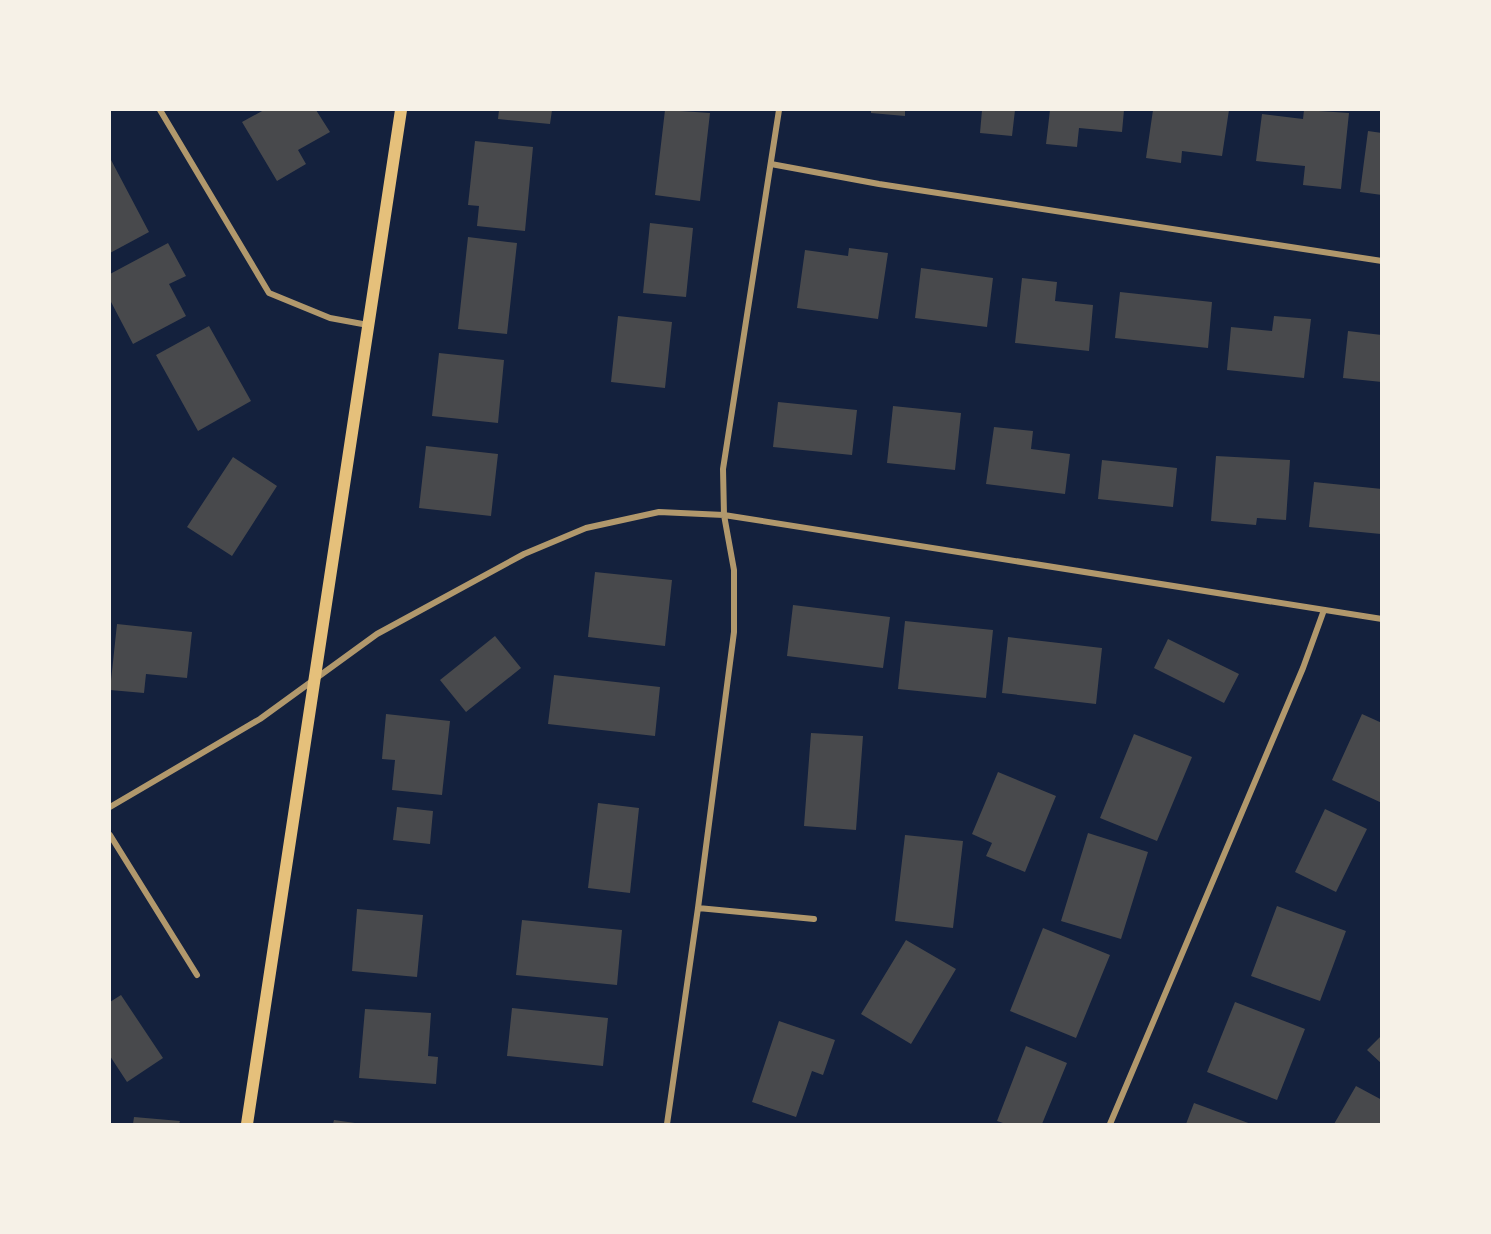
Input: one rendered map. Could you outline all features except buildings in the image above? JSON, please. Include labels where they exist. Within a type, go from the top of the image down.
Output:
[{"type":"main road","points":[[248,1125],[401,110]]},
{"type":"street","points":[[160,110],[269,293],[330,318],[369,325]]},
{"type":"street","points":[[667,1125],[734,632],[734,570],[724,515],[723,469],[779,110]]},
{"type":"street","points":[[771,164],[879,184],[1382,261]]},
{"type":"street","points":[[110,807],[260,719],[377,634],[524,554],[586,528],[659,512],[724,515],[1382,619]]},
{"type":"street","points":[[1110,1125],[1298,678],[1324,610]]},
{"type":"street","points":[[110,835],[197,975]]},
{"type":"street","points":[[698,908],[814,919]]}]
